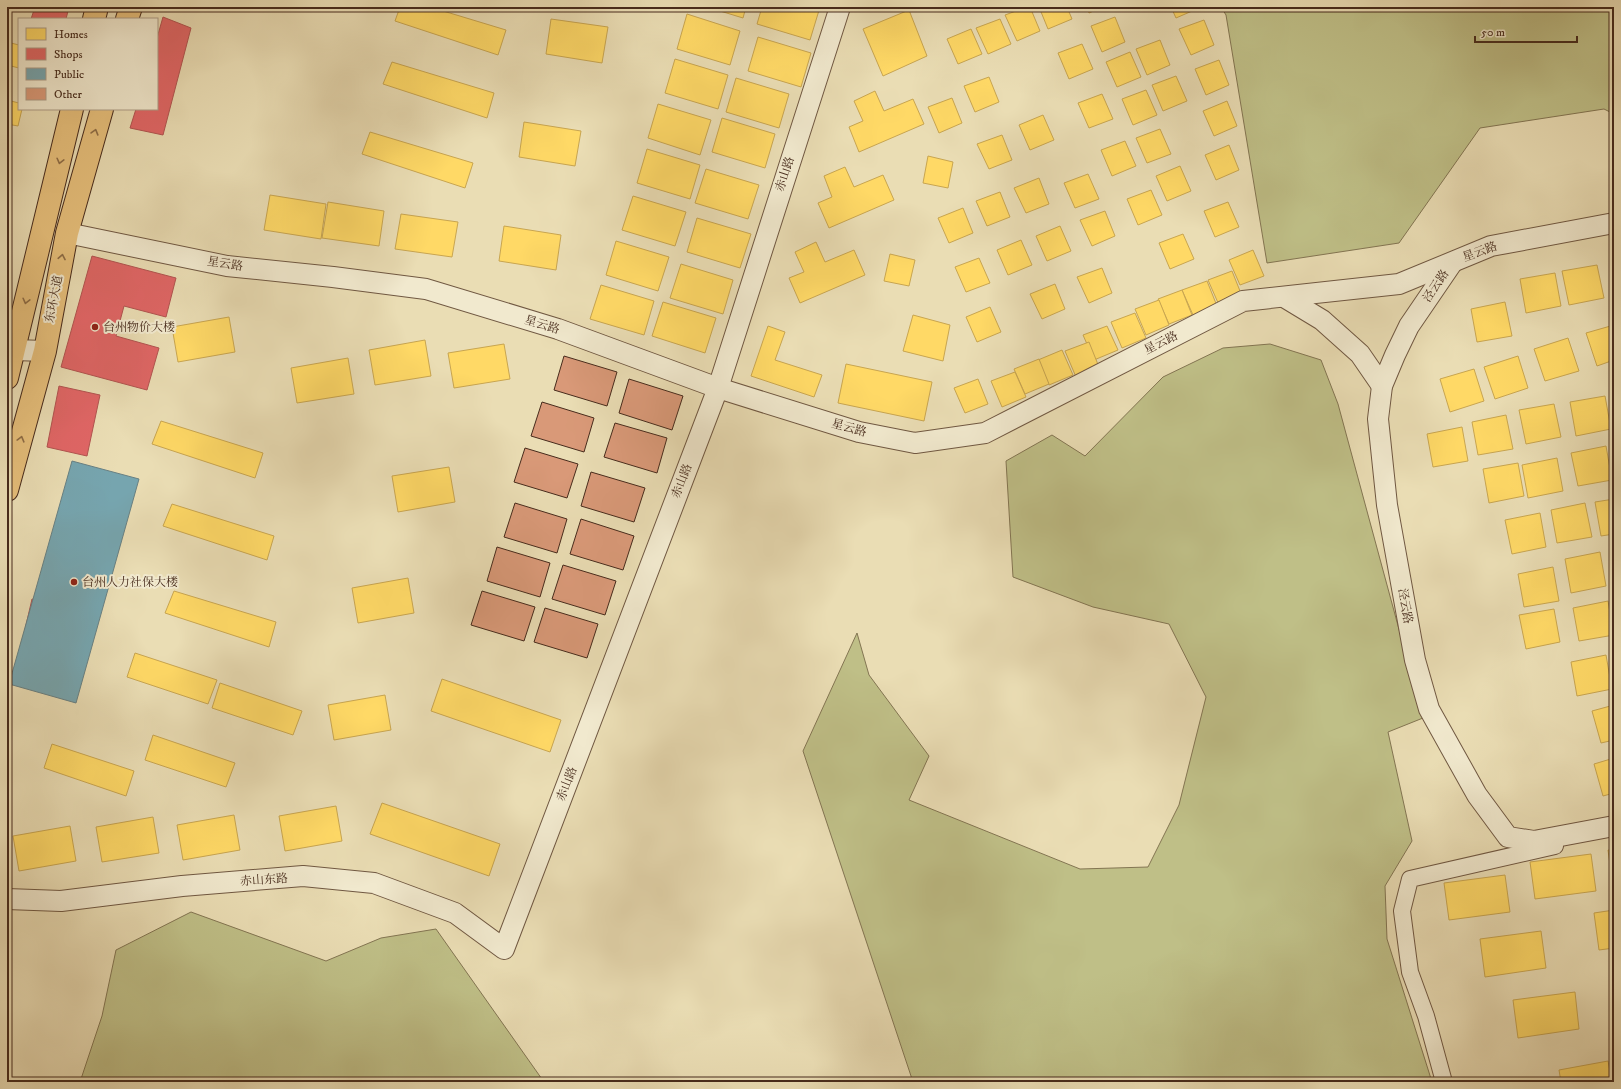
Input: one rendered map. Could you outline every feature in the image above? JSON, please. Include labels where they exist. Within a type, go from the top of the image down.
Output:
[{"type":"main road","points":[[94,18],[97,7]]},
{"type":"main road","points":[[127,18],[131,7]]},
{"type":"main road","points":[[7,378],[72,110]]},
{"type":"main road","name":"东环大道","points":[[7,490],[45,350],[67,233],[102,110]]},
{"type":"street","name":"赤山路","points":[[504,949],[718,388],[840,7]]},
{"type":"street","name":"星云路","points":[[67,233],[227,266],[333,277],[426,289],[558,329],[718,388],[859,432],[915,443],[985,433],[1243,301],[1399,284],[1491,246],[1614,223]]},
{"type":"street","name":"泾云路","points":[[1452,263],[1409,326],[1382,386],[1378,419],[1387,505],[1415,660],[1429,710],[1477,795],[1508,837],[1534,841],[1614,826]]},
{"type":"street","points":[[1284,297],[1322,320],[1360,354],[1382,386]]},
{"type":"street","points":[[14,350],[45,350]]},
{"type":"street","points":[[1444,1082],[1426,1016],[1410,972],[1402,911],[1410,879],[1564,844],[1614,835]]},
{"type":"street","name":"赤山东路","points":[[7,899],[61,901],[182,886],[303,876],[374,883],[456,913],[504,949]]},
{"type":"green space","points":[[1221,7],[1614,7],[1614,114],[1604,109],[1480,128],[1399,243],[1267,263],[1226,15]]},
{"type":"green space","points":[[1270,344],[1321,360],[1338,404],[1423,718],[1388,732],[1412,841],[1385,886],[1387,939],[1432,1082],[913,1082],[803,751],[857,633],[869,675],[929,756],[909,800],[1080,869],[1148,867],[1179,805],[1206,697],[1169,624],[1093,607],[1013,577],[1006,461],[1052,435],[1085,456],[1163,377],[1223,348]]},
{"type":"green space","points":[[191,912],[326,961],[381,938],[436,929],[544,1082],[80,1082],[102,1016],[116,950]]},
{"type":"building: Homes","points":[[400,7],[430,7],[506,30],[498,55],[395,21]]},
{"type":"building: Homes","points":[[707,7],[746,7],[743,18]]},
{"type":"building: Homes","points":[[762,7],[820,7],[810,40],[757,24]]},
{"type":"building: Homes","points":[[1030,7],[1040,31],[1017,41],[1005,15]]},
{"type":"building: Homes","points":[[1039,7],[1067,7],[1072,19],[1048,29]]},
{"type":"building: Homes","points":[[1087,7],[1103,7],[1089,13]]},
{"type":"building: Homes","points":[[1171,7],[1199,7],[1199,8],[1176,18]]},
{"type":"building: Homes","points":[[909,10],[927,56],[883,76],[863,29]]},
{"type":"building: Homes","points":[[687,14],[740,31],[730,65],[677,49]]},
{"type":"building: Homes","points":[[1115,17],[1125,42],[1102,52],[1091,26]]},
{"type":"building: Homes","points":[[551,19],[608,27],[602,63],[546,54]]},
{"type":"building: Homes","points":[[1000,19],[1011,44],[988,54],[976,28]]},
{"type":"building: Homes","points":[[1204,20],[1214,45],[1191,55],[1179,29]]},
{"type":"building: Homes","points":[[971,29],[982,54],[958,64],[947,39]]},
{"type":"building: Homes","points":[[758,37],[811,53],[801,87],[748,71]]},
{"type":"building: Homes","points":[[1160,40],[1170,65],[1147,75],[1136,49]]},
{"type":"building: Homes","points":[[7,42],[18,45],[18,68],[7,65]]},
{"type":"building: Homes","points":[[1082,44],[1093,69],[1069,79],[1058,53]]},
{"type":"building: Homes","points":[[1130,52],[1141,77],[1117,87],[1106,62]]},
{"type":"building: Homes","points":[[675,59],[728,75],[718,109],[665,93]]},
{"type":"building: Homes","points":[[1219,60],[1229,85],[1206,95],[1195,69]]},
{"type":"building: Homes","points":[[392,62],[494,93],[487,118],[383,84]]},
{"type":"building: Homes","points":[[1176,76],[1187,101],[1163,111],[1152,85]]},
{"type":"building: Homes","points":[[989,77],[999,102],[975,112],[964,86]]},
{"type":"building: Homes","points":[[736,78],[789,94],[779,128],[726,112]]},
{"type":"building: Homes","points":[[1146,90],[1157,115],[1133,125],[1122,99]]},
{"type":"building: Homes","points":[[875,91],[884,111],[913,99],[924,124],[859,152],[849,127],[863,121],[854,101]]},
{"type":"building: Homes","points":[[1102,94],[1113,119],[1089,128],[1078,103]]},
{"type":"building: Homes","points":[[952,98],[962,123],[939,133],[928,107]]},
{"type":"building: Homes","points":[[7,100],[18,103],[18,110],[22,110],[18,126],[7,124]]},
{"type":"building: Homes","points":[[1227,101],[1237,126],[1214,136],[1203,111]]},
{"type":"building: Homes","points":[[658,104],[711,120],[700,155],[648,138]]},
{"type":"building: Homes","points":[[1043,115],[1054,140],[1030,150],[1019,125]]},
{"type":"building: Homes","points":[[722,118],[775,134],[765,168],[712,152]]},
{"type":"building: Homes","points":[[524,122],[581,131],[575,166],[519,157]]},
{"type":"building: Homes","points":[[1160,129],[1171,154],[1147,163],[1136,138]]},
{"type":"building: Homes","points":[[370,132],[473,163],[465,188],[362,154]]},
{"type":"building: Homes","points":[[1002,135],[1012,160],[989,169],[977,144]]},
{"type":"building: Homes","points":[[1125,141],[1136,166],[1112,176],[1101,150]]},
{"type":"building: Homes","points":[[1229,145],[1239,170],[1216,180],[1205,155]]},
{"type":"building: Homes","points":[[647,149],[700,165],[690,199],[637,183]]},
{"type":"building: Homes","points":[[928,156],[953,162],[948,188],[923,183]]},
{"type":"building: Homes","points":[[1180,166],[1191,191],[1167,201],[1156,176]]},
{"type":"building: Homes","points":[[845,167],[854,187],[883,175],[894,200],[829,228],[818,203],[832,197],[824,176]]},
{"type":"building: Homes","points":[[706,169],[759,185],[748,219],[695,203]]},
{"type":"building: Homes","points":[[1088,174],[1099,199],[1075,208],[1064,183]]},
{"type":"building: Homes","points":[[1039,178],[1049,204],[1026,213],[1014,188]]},
{"type":"building: Homes","points":[[1151,190],[1162,215],[1138,225],[1127,199]]},
{"type":"building: Homes","points":[[1000,192],[1010,217],[987,226],[976,201]]},
{"type":"building: Homes","points":[[270,195],[326,204],[321,239],[264,230]]},
{"type":"building: Homes","points":[[633,196],[686,212],[675,246],[622,230]]},
{"type":"building: Homes","points":[[328,202],[384,211],[379,246],[322,238]]},
{"type":"building: Homes","points":[[1228,202],[1239,227],[1215,237],[1204,211]]},
{"type":"building: Homes","points":[[963,208],[973,233],[949,243],[938,218]]},
{"type":"building: Homes","points":[[1105,211],[1115,236],[1092,246],[1080,220]]},
{"type":"building: Homes","points":[[401,214],[458,222],[452,257],[395,249]]},
{"type":"building: Homes","points":[[697,218],[751,234],[740,268],[687,252]]},
{"type":"building: Homes","points":[[504,226],[561,235],[556,270],[499,261]]},
{"type":"building: Homes","points":[[1060,226],[1071,251],[1047,261],[1036,236]]},
{"type":"building: Homes","points":[[1183,234],[1194,259],[1170,269],[1159,243]]},
{"type":"building: Homes","points":[[1021,240],[1032,265],[1008,275],[997,250]]},
{"type":"building: Homes","points":[[616,241],[669,257],[658,291],[606,275]]},
{"type":"building: Homes","points":[[816,242],[825,262],[854,250],[865,275],[800,303],[789,278],[804,272],[795,252]]},
{"type":"building: Homes","points":[[1253,250],[1264,276],[1240,285],[1229,260]]},
{"type":"building: Homes","points":[[890,254],[915,260],[909,286],[884,281]]},
{"type":"building: Homes","points":[[979,258],[990,283],[966,292],[955,267]]},
{"type":"building: Homes","points":[[681,264],[733,280],[723,314],[670,298]]},
{"type":"building: Homes","points":[[1597,265],[1604,298],[1569,305],[1562,271]]},
{"type":"building: Homes","points":[[1102,268],[1112,293],[1089,303],[1077,277]]},
{"type":"building: Homes","points":[[1232,271],[1242,296],[1219,305],[1208,280]]},
{"type":"building: Homes","points":[[1555,273],[1561,306],[1526,313],[1520,279]]},
{"type":"building: Homes","points":[[1207,281],[1217,306],[1193,315],[1182,290]]},
{"type":"building: Homes","points":[[1055,284],[1065,309],[1042,319],[1030,294]]},
{"type":"building: Homes","points":[[601,285],[654,301],[644,335],[590,319]]},
{"type":"building: Homes","points":[[1182,290],[1192,315],[1169,324],[1158,299]]},
{"type":"building: Homes","points":[[1159,300],[1169,325],[1146,335],[1135,309]]},
{"type":"building: Homes","points":[[663,302],[716,318],[705,353],[652,336]]},
{"type":"building: Homes","points":[[1505,302],[1512,336],[1477,342],[1471,309]]},
{"type":"building: Homes","points":[[990,307],[1001,332],[977,342],[966,317]]},
{"type":"building: Homes","points":[[1135,313],[1146,338],[1122,348],[1111,322]]},
{"type":"building: Homes","points":[[913,315],[950,325],[943,361],[903,351]]},
{"type":"building: Homes","points":[[229,317],[235,352],[178,362],[172,327]]},
{"type":"building: Homes","points":[[1614,325],[1614,360],[1597,366],[1586,333]]},
{"type":"building: Homes","points":[[768,326],[785,332],[775,360],[822,375],[814,397],[751,376]]},
{"type":"building: Homes","points":[[1107,326],[1118,350],[1094,360],[1083,335]]},
{"type":"building: Homes","points":[[1568,338],[1579,371],[1545,381],[1534,349]]},
{"type":"building: Homes","points":[[425,340],[431,376],[375,385],[369,350]]},
{"type":"building: Homes","points":[[1089,342],[1099,367],[1076,377],[1065,351]]},
{"type":"building: Homes","points":[[504,344],[510,379],[454,388],[448,353]]},
{"type":"building: Homes","points":[[1062,350],[1073,375],[1049,385],[1038,360]]},
{"type":"building: Homes","points":[[1518,356],[1528,388],[1495,399],[1484,367]]},
{"type":"building: Homes","points":[[348,358],[354,394],[297,403],[291,368]]},
{"type":"building: Homes","points":[[1039,359],[1049,384],[1025,394],[1014,369]]},
{"type":"building: Homes","points":[[846,364],[932,382],[924,421],[838,403]]},
{"type":"building: Homes","points":[[1474,369],[1484,401],[1450,412],[1440,379]]},
{"type":"building: Homes","points":[[1015,372],[1026,397],[1002,407],[991,381]]},
{"type":"building: Homes","points":[[978,379],[988,404],[965,413],[954,388]]},
{"type":"building: Homes","points":[[1605,396],[1611,429],[1576,436],[1570,402]]},
{"type":"building: Homes","points":[[1554,404],[1561,437],[1526,444],[1519,410]]},
{"type":"building: Homes","points":[[1506,415],[1513,449],[1478,455],[1472,422]]},
{"type":"building: Homes","points":[[161,421],[263,453],[255,478],[152,444]]},
{"type":"building: Homes","points":[[1462,427],[1468,461],[1433,467],[1427,434]]},
{"type":"building: Homes","points":[[1606,446],[1612,480],[1578,486],[1571,453]]},
{"type":"building: Homes","points":[[1557,458],[1563,491],[1528,498],[1522,465]]},
{"type":"building: Homes","points":[[1518,463],[1524,496],[1489,503],[1483,469]]},
{"type":"building: Homes","points":[[449,467],[455,502],[398,512],[392,476]]},
{"type":"building: Homes","points":[[1614,499],[1614,534],[1601,536],[1595,502]]},
{"type":"building: Homes","points":[[1585,503],[1592,537],[1557,543],[1551,510]]},
{"type":"building: Homes","points":[[172,504],[274,536],[267,560],[163,526]]},
{"type":"building: Homes","points":[[1540,513],[1546,547],[1512,554],[1505,520]]},
{"type":"building: Homes","points":[[1600,552],[1606,586],[1571,593],[1565,559]]},
{"type":"building: Homes","points":[[1553,567],[1559,601],[1524,607],[1518,574]]},
{"type":"building: Homes","points":[[408,578],[414,613],[358,623],[352,588]]},
{"type":"building: Homes","points":[[174,591],[276,622],[269,647],[165,613]]},
{"type":"building: Homes","points":[[1608,601],[1614,635],[1579,641],[1573,608]]},
{"type":"building: Homes","points":[[1554,609],[1560,642],[1526,649],[1519,615]]},
{"type":"building: Homes","points":[[135,653],[217,680],[208,704],[127,677]]},
{"type":"building: Homes","points":[[1606,655],[1612,689],[1577,696],[1571,662]]},
{"type":"building: Homes","points":[[442,679],[561,720],[550,752],[431,711]]},
{"type":"building: Homes","points":[[220,683],[302,711],[293,735],[212,708]]},
{"type":"building: Homes","points":[[385,695],[391,730],[334,740],[328,705]]},
{"type":"building: Homes","points":[[1614,705],[1614,740],[1601,743],[1592,711]]},
{"type":"building: Homes","points":[[153,735],[235,763],[226,787],[145,760]]},
{"type":"building: Homes","points":[[52,744],[134,771],[126,796],[44,768]]},
{"type":"building: Homes","points":[[1614,758],[1614,793],[1603,796],[1594,764]]},
{"type":"building: Homes","points":[[382,803],[500,844],[489,876],[370,834]]},
{"type":"building: Homes","points":[[336,806],[342,841],[285,851],[279,816]]},
{"type":"building: Homes","points":[[234,815],[240,850],[183,860],[177,825]]},
{"type":"building: Homes","points":[[153,817],[159,853],[102,862],[96,827]]},
{"type":"building: Homes","points":[[70,826],[76,861],[19,871],[13,836]]},
{"type":"building: Homes","points":[[1608,850],[1614,850],[1614,887],[1613,887]]},
{"type":"building: Homes","points":[[1591,854],[1596,891],[1535,899],[1530,862]]},
{"type":"building: Homes","points":[[1505,875],[1510,912],[1449,920],[1444,883]]},
{"type":"building: Homes","points":[[1614,910],[1614,948],[1599,950],[1594,913]]},
{"type":"building: Homes","points":[[1541,931],[1546,968],[1485,977],[1480,939]]},
{"type":"building: Homes","points":[[1575,992],[1579,1029],[1518,1038],[1513,1000]]},
{"type":"building: Homes","points":[[1608,1061],[1612,1082],[1561,1082],[1559,1070]]},
{"type":"building: Shops","points":[[35,7],[69,7],[66,18],[31,18]]},
{"type":"building: Shops","points":[[163,17],[191,28],[163,135],[130,128],[136,110],[158,110],[158,34]]},
{"type":"building: Shops","name":"台州物价大楼","points":[[92,256],[176,278],[166,317],[124,306],[116,336],[159,348],[147,390],[61,367]]},
{"type":"building: Shops","points":[[59,386],[100,395],[87,456],[47,447]]},
{"type":"building: Shops","points":[[66,490],[129,504],[118,552],[55,537]]},
{"type":"building: Shops","points":[[32,599],[96,613],[85,661],[21,647]]},
{"type":"building: Public","name":"台州人力社保大楼","points":[[72,461],[139,479],[76,703],[9,684]]},
{"type":"building: Other","points":[[564,356],[617,372],[607,406],[554,390]]},
{"type":"building: Other","points":[[629,379],[683,396],[672,430],[619,413]]},
{"type":"building: Other","points":[[542,402],[594,418],[584,452],[531,436]]},
{"type":"building: Other","points":[[615,423],[667,438],[657,473],[604,457]]},
{"type":"building: Other","points":[[525,448],[578,464],[567,498],[514,482]]},
{"type":"building: Other","points":[[591,472],[645,488],[634,522],[581,506]]},
{"type":"building: Other","points":[[515,503],[567,519],[557,553],[504,537]]},
{"type":"building: Other","points":[[581,519],[634,536],[623,570],[570,554]]},
{"type":"building: Other","points":[[497,547],[550,563],[540,597],[487,581]]},
{"type":"building: Other","points":[[563,565],[616,581],[605,615],[552,599]]},
{"type":"building: Other","points":[[482,591],[535,607],[524,641],[471,625]]},
{"type":"building: Other","points":[[545,608],[598,624],[587,658],[534,642]]},
{"type":"place","name":"台州物价大楼","points":[[95,327]]},
{"type":"place","name":"台州人力社保大楼","points":[[74,582]]}]
